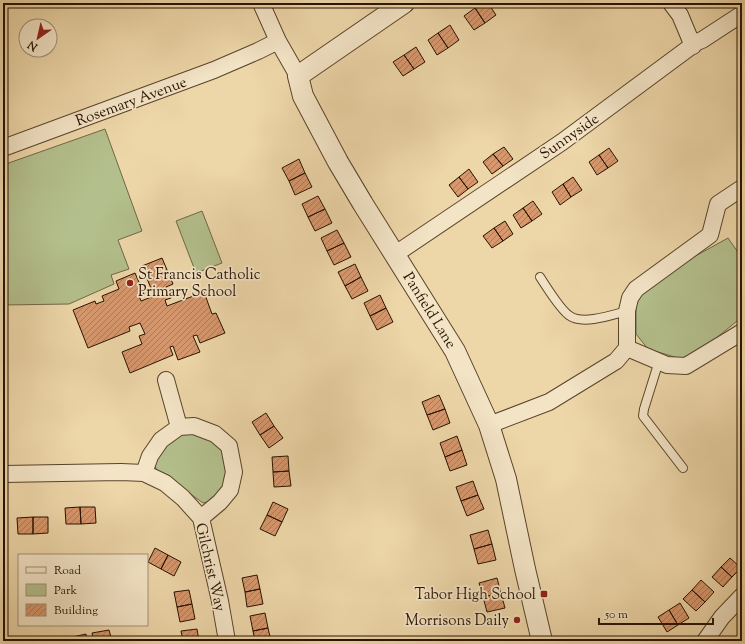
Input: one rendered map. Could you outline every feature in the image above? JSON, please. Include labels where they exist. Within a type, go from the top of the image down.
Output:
[{"type":"street","name":"Panfield Lane","points":[[261,3],[278,41],[298,76],[303,96],[338,162],[394,255],[456,351],[489,425],[506,479],[542,641]]},
{"type":"street","points":[[298,76],[404,3]]},
{"type":"street","points":[[671,3],[680,15],[693,46]]},
{"type":"street","name":"Sunnyside","points":[[394,255],[562,142],[693,46],[742,14]]},
{"type":"street","name":"Rosemary Avenue","points":[[3,148],[214,70],[278,41]]},
{"type":"street","points":[[489,425],[549,402],[616,360],[627,348],[627,311],[630,298],[636,289],[710,235],[718,204],[742,188]]},
{"type":"street","points":[[627,348],[667,365],[686,366],[742,332]]},
{"type":"street","points":[[166,380],[179,427]]},
{"type":"street","points":[[3,474],[144,473],[150,456],[161,440],[179,427],[194,426],[215,434],[229,446],[234,472],[230,490],[220,502],[201,518]]},
{"type":"street","name":"Gilchrist Way","points":[[144,473],[165,483],[183,498],[201,518],[228,641]]},
{"type":"street","points":[[705,641],[722,618],[742,596]]},
{"type":"lane","points":[[540,277],[568,316],[578,320],[594,319],[627,311]]},
{"type":"lane","points":[[659,361],[643,416],[683,468]]},
{"type":"green space","points":[[105,129],[142,231],[118,240],[129,269],[111,275],[114,284],[69,304],[3,305],[3,165]]},
{"type":"green space","points":[[202,211],[222,263],[196,273],[176,221]]},
{"type":"green space","points":[[728,238],[742,258],[742,317],[688,361],[648,349],[636,334],[636,289]]},
{"type":"green space","points":[[187,432],[206,437],[214,441],[221,447],[225,459],[226,480],[223,487],[216,497],[203,503],[156,469],[154,461],[170,440]]},
{"type":"building","points":[[483,3],[488,3],[496,15],[485,23],[475,8]]},
{"type":"building","points":[[475,8],[485,23],[474,30],[464,16]]},
{"type":"building","points":[[450,25],[459,40],[448,48],[438,33]]},
{"type":"building","points":[[438,33],[448,48],[437,55],[428,40]]},
{"type":"building","points":[[416,47],[425,62],[414,69],[404,55]]},
{"type":"building","points":[[404,55],[414,69],[403,76],[393,62]]},
{"type":"building","points":[[504,147],[513,159],[503,166],[493,154]]},
{"type":"building","points":[[609,148],[618,161],[608,168],[599,155]]},
{"type":"building","points":[[493,154],[503,166],[492,174],[483,162]]},
{"type":"building","points":[[599,155],[608,168],[597,175],[589,162]]},
{"type":"building","points":[[299,159],[305,173],[289,181],[282,168]]},
{"type":"building","points":[[469,169],[478,182],[468,189],[459,177]]},
{"type":"building","points":[[305,173],[312,187],[295,195],[289,181]]},
{"type":"building","points":[[459,177],[468,189],[458,197],[449,185]]},
{"type":"building","points":[[573,177],[582,190],[571,197],[563,184]]},
{"type":"building","points":[[563,184],[571,197],[560,205],[552,192]]},
{"type":"building","points":[[318,196],[325,209],[308,217],[302,204]]},
{"type":"building","points":[[533,201],[542,214],[532,221],[523,208]]},
{"type":"building","points":[[523,208],[532,221],[521,228],[513,215]]},
{"type":"building","points":[[325,209],[332,223],[315,231],[308,217]]},
{"type":"building","points":[[505,221],[513,234],[503,241],[494,228]]},
{"type":"building","points":[[494,228],[503,241],[492,248],[483,236]]},
{"type":"building","points":[[337,230],[344,243],[327,251],[321,238]]},
{"type":"building","points":[[344,243],[351,257],[334,265],[327,251]]},
{"type":"building","points":[[162,258],[173,284],[166,287],[171,298],[165,300],[167,306],[204,292],[212,314],[216,313],[225,333],[200,343],[197,335],[193,336],[200,352],[178,360],[173,346],[170,347],[173,355],[130,373],[122,352],[142,344],[139,336],[145,334],[140,323],[129,327],[130,331],[88,348],[73,310],[95,301],[96,304],[104,301],[102,296],[119,289],[116,281],[135,273],[144,294],[139,296],[141,301],[154,296],[142,266]]},
{"type":"building","points":[[355,264],[361,277],[345,286],[338,272]]},
{"type":"building","points":[[361,277],[368,291],[352,299],[345,286]]},
{"type":"building","points":[[380,295],[386,308],[370,316],[364,303]]},
{"type":"building","points":[[386,308],[393,322],[377,330],[370,316]]},
{"type":"building","points":[[439,395],[445,409],[427,415],[422,402]]},
{"type":"building","points":[[445,409],[450,423],[433,430],[427,415]]},
{"type":"building","points":[[266,413],[274,426],[260,435],[252,422]]},
{"type":"building","points":[[274,426],[283,438],[269,448],[260,435]]},
{"type":"building","points":[[457,436],[462,450],[445,457],[440,443]]},
{"type":"building","points":[[462,450],[467,465],[450,471],[445,457]]},
{"type":"building","points":[[288,456],[289,471],[273,472],[272,457]]},
{"type":"building","points":[[289,471],[291,486],[274,487],[273,472]]},
{"type":"building","points":[[473,481],[478,495],[461,501],[456,487]]},
{"type":"building","points":[[478,495],[484,509],[467,516],[461,501]]},
{"type":"building","points":[[273,502],[288,509],[282,522],[267,515]]},
{"type":"building","points":[[80,507],[95,507],[96,523],[81,524]]},
{"type":"building","points":[[80,507],[81,524],[66,524],[65,508]]},
{"type":"building","points":[[267,515],[282,522],[275,536],[260,529]]},
{"type":"building","points":[[33,517],[48,517],[48,533],[33,534]]},
{"type":"building","points":[[33,517],[33,534],[18,534],[17,518]]},
{"type":"building","points":[[488,530],[492,544],[474,549],[470,535]]},
{"type":"building","points":[[492,544],[496,560],[478,564],[474,549]]},
{"type":"building","points":[[155,548],[168,555],[161,569],[148,562]]},
{"type":"building","points":[[168,555],[181,562],[174,576],[161,569]]},
{"type":"building","points":[[730,558],[741,568],[732,577],[721,567]]},
{"type":"building","points":[[721,567],[732,577],[723,587],[712,577]]},
{"type":"building","points":[[257,575],[260,589],[245,592],[242,578]]},
{"type":"building","points":[[497,578],[501,593],[483,597],[479,583]]},
{"type":"building","points":[[701,580],[714,592],[705,602],[692,590]]},
{"type":"building","points":[[260,589],[263,604],[247,607],[245,592]]},
{"type":"building","points":[[189,590],[192,604],[177,607],[174,592]]},
{"type":"building","points":[[692,590],[705,602],[696,611],[683,599]]},
{"type":"building","points":[[501,593],[505,608],[487,612],[483,597]]},
{"type":"building","points":[[680,603],[689,618],[678,625],[669,610]]},
{"type":"building","points":[[192,604],[195,619],[180,622],[177,607]]},
{"type":"building","points":[[669,610],[678,625],[667,632],[658,617]]},
{"type":"building","points":[[265,613],[268,628],[253,631],[250,616]]},
{"type":"building","points":[[268,628],[271,641],[255,641],[253,631]]},
{"type":"building","points":[[197,629],[199,641],[183,641],[181,631]]},
{"type":"building","points":[[109,630],[112,641],[94,641],[92,633]]},
{"type":"building","points":[[86,634],[87,641],[69,641],[68,638]]},
{"type":"place","name":"St Francis Catholic Primary School","points":[[130,283]]},
{"type":"place","name":"Tabor High School","points":[[544,594]]},
{"type":"place","name":"Morrisons Daily","points":[[517,620]]}]
